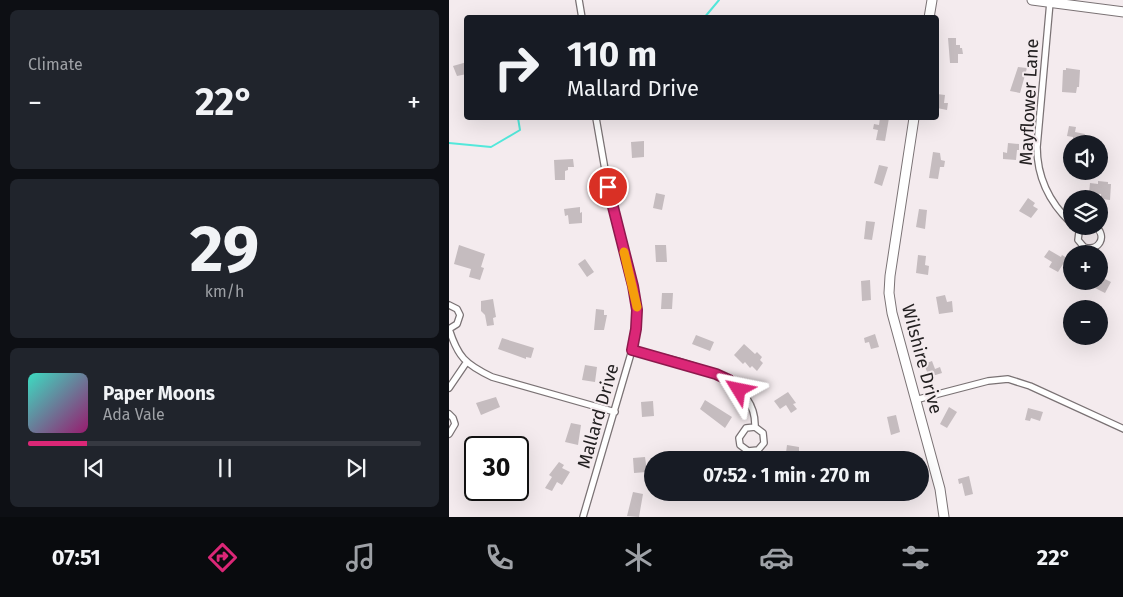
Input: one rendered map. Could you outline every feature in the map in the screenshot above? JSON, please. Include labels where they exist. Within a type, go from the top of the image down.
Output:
[{"type":"street","points":[[579,0],[582,15]]},
{"type":"street","points":[[930,15],[932,0]]},
{"type":"street","points":[[1032,0],[1123,12]]},
{"type":"street","name":"Mayflower Lane","points":[[1050,2],[1037,147],[1038,168],[1043,186],[1048,195],[1063,213]]},
{"type":"street","name":"Mallard Drive","points":[[583,517],[632,350],[637,310],[633,286],[611,204],[596,120]]},
{"type":"street","name":"Wilshire Drive","points":[[914,120],[889,276],[889,294],[892,313],[940,489],[944,517]]},
{"type":"street","points":[[1078,235],[1080,244],[1086,248],[1093,248],[1099,244],[1101,235]]},
{"type":"street","points":[[449,305],[455,307],[459,313],[457,324],[449,329],[457,352],[466,363],[492,376],[615,412]]},
{"type":"street","points":[[632,350],[705,370],[729,380],[749,402],[755,414],[755,427]]},
{"type":"street","points":[[449,388],[466,363]]},
{"type":"street","points":[[915,400],[988,381],[1008,379],[1030,386],[1123,429]]},
{"type":"street","points":[[449,414],[455,424],[449,434]]},
{"type":"street","points":[[755,427],[763,433],[764,443],[758,450],[748,451],[740,445],[739,435],[745,428],[755,427]]},
{"type":"building","points":[[948,38],[956,38],[956,45],[960,45],[960,48],[962,48],[963,54],[958,54],[958,63],[950,63]]},
{"type":"building","points":[[464,63],[464,75],[457,76],[453,66]]},
{"type":"building","points":[[1018,67],[1027,68],[1020,93],[1010,91]]},
{"type":"building","points":[[1066,68],[1080,70],[1079,87],[1077,87],[1076,93],[1062,92],[1063,70],[1066,70]]},
{"type":"building","points":[[939,94],[945,95],[944,103],[948,103],[947,110],[939,108]]},
{"type":"building","points":[[880,120],[889,120],[885,141],[876,140],[878,130],[873,129],[874,124],[879,125]]},
{"type":"building","points":[[1069,126],[1076,127],[1075,132],[1085,134],[1085,135],[1067,135]]},
{"type":"building","points":[[644,141],[644,157],[632,158],[631,142]]},
{"type":"building","points":[[1008,143],[1019,144],[1016,160],[1003,159],[1003,152],[1007,153]]},
{"type":"building","points":[[933,152],[940,153],[941,160],[945,161],[944,167],[940,167],[938,179],[929,178]]},
{"type":"building","points":[[573,159],[574,167],[568,167],[568,170],[565,171],[565,180],[555,180],[554,160]]},
{"type":"building","points":[[879,165],[888,167],[882,186],[874,183]]},
{"type":"building","points":[[1098,181],[1111,184],[1110,200],[1108,200],[1108,190],[1089,190],[1090,183],[1098,184]]},
{"type":"building","points":[[656,193],[665,195],[662,210],[653,208]]},
{"type":"building","points":[[1028,198],[1035,203],[1033,206],[1038,209],[1031,218],[1019,211]]},
{"type":"building","points":[[580,207],[582,223],[569,224],[568,215],[565,216],[564,209]]},
{"type":"building","points":[[919,209],[927,210],[925,229],[916,227]]},
{"type":"building","points":[[866,221],[875,222],[872,240],[864,239]]},
{"type":"building","points":[[459,245],[485,254],[481,267],[484,268],[480,280],[469,277],[471,269],[454,264]]},
{"type":"building","points":[[655,245],[666,245],[667,262],[656,262]]},
{"type":"building","points":[[1049,250],[1061,257],[1063,256],[1063,264],[1058,272],[1049,267],[1052,262],[1044,257]]},
{"type":"building","points":[[918,255],[926,256],[925,265],[929,266],[928,275],[916,273]]},
{"type":"building","points":[[585,259],[594,272],[587,277],[578,264]]},
{"type":"building","points":[[870,280],[871,300],[862,301],[861,281]]},
{"type":"building","points":[[662,293],[673,293],[672,309],[661,309]]},
{"type":"building","points":[[945,295],[947,302],[952,301],[953,312],[939,314],[936,297]]},
{"type":"building","points":[[493,299],[496,317],[493,318],[494,325],[487,326],[485,315],[481,311],[481,301]]},
{"type":"building","points":[[596,309],[604,310],[604,315],[607,315],[604,330],[594,330]]},
{"type":"building","points":[[875,334],[879,347],[871,349],[869,342],[865,343],[864,338]]},
{"type":"building","points":[[696,335],[714,342],[710,351],[692,344]]},
{"type":"building","points":[[502,338],[534,348],[531,358],[526,357],[526,359],[498,349]]},
{"type":"building","points":[[744,344],[755,354],[757,352],[762,357],[760,360],[763,363],[757,371],[752,366],[750,368],[745,362],[743,364],[734,355]]},
{"type":"building","points":[[932,361],[935,369],[940,367],[942,373],[929,377],[924,364]]},
{"type":"building","points":[[585,365],[597,367],[595,382],[582,380]]},
{"type":"building","points":[[788,392],[796,403],[793,404],[797,409],[791,413],[786,405],[780,409],[774,401]]},
{"type":"building","points":[[496,397],[500,407],[481,415],[476,403]]},
{"type":"building","points":[[705,400],[732,417],[725,428],[700,409]]},
{"type":"building","points":[[653,401],[654,416],[642,417],[641,402]]},
{"type":"building","points":[[949,407],[957,412],[947,428],[940,424]]},
{"type":"building","points":[[1028,408],[1043,412],[1040,421],[1031,418],[1030,421],[1025,420]]},
{"type":"building","points":[[896,415],[900,432],[891,435],[887,417]]},
{"type":"building","points":[[571,423],[581,425],[578,445],[565,442]]},
{"type":"building","points":[[787,445],[799,447],[799,451],[786,451]]},
{"type":"building","points":[[644,457],[644,472],[634,473],[633,458]]},
{"type":"building","points":[[559,462],[564,465],[562,468],[570,472],[562,485],[557,482],[552,491],[545,488],[552,477],[549,475]]},
{"type":"building","points":[[969,476],[973,494],[965,496],[962,483],[959,484],[958,479]]},
{"type":"building","points":[[633,492],[643,494],[639,517],[627,516]]},
{"type":"waterway","points":[[706,15],[719,0]]},
{"type":"waterway","points":[[449,143],[491,147],[520,130],[518,120]]},
{"type":"slow traffic","points":[[624,252],[637,307]]},
{"type":"route","points":[[608,187],[619,237],[633,286],[637,310],[632,350],[722,376],[739,390]]}]
